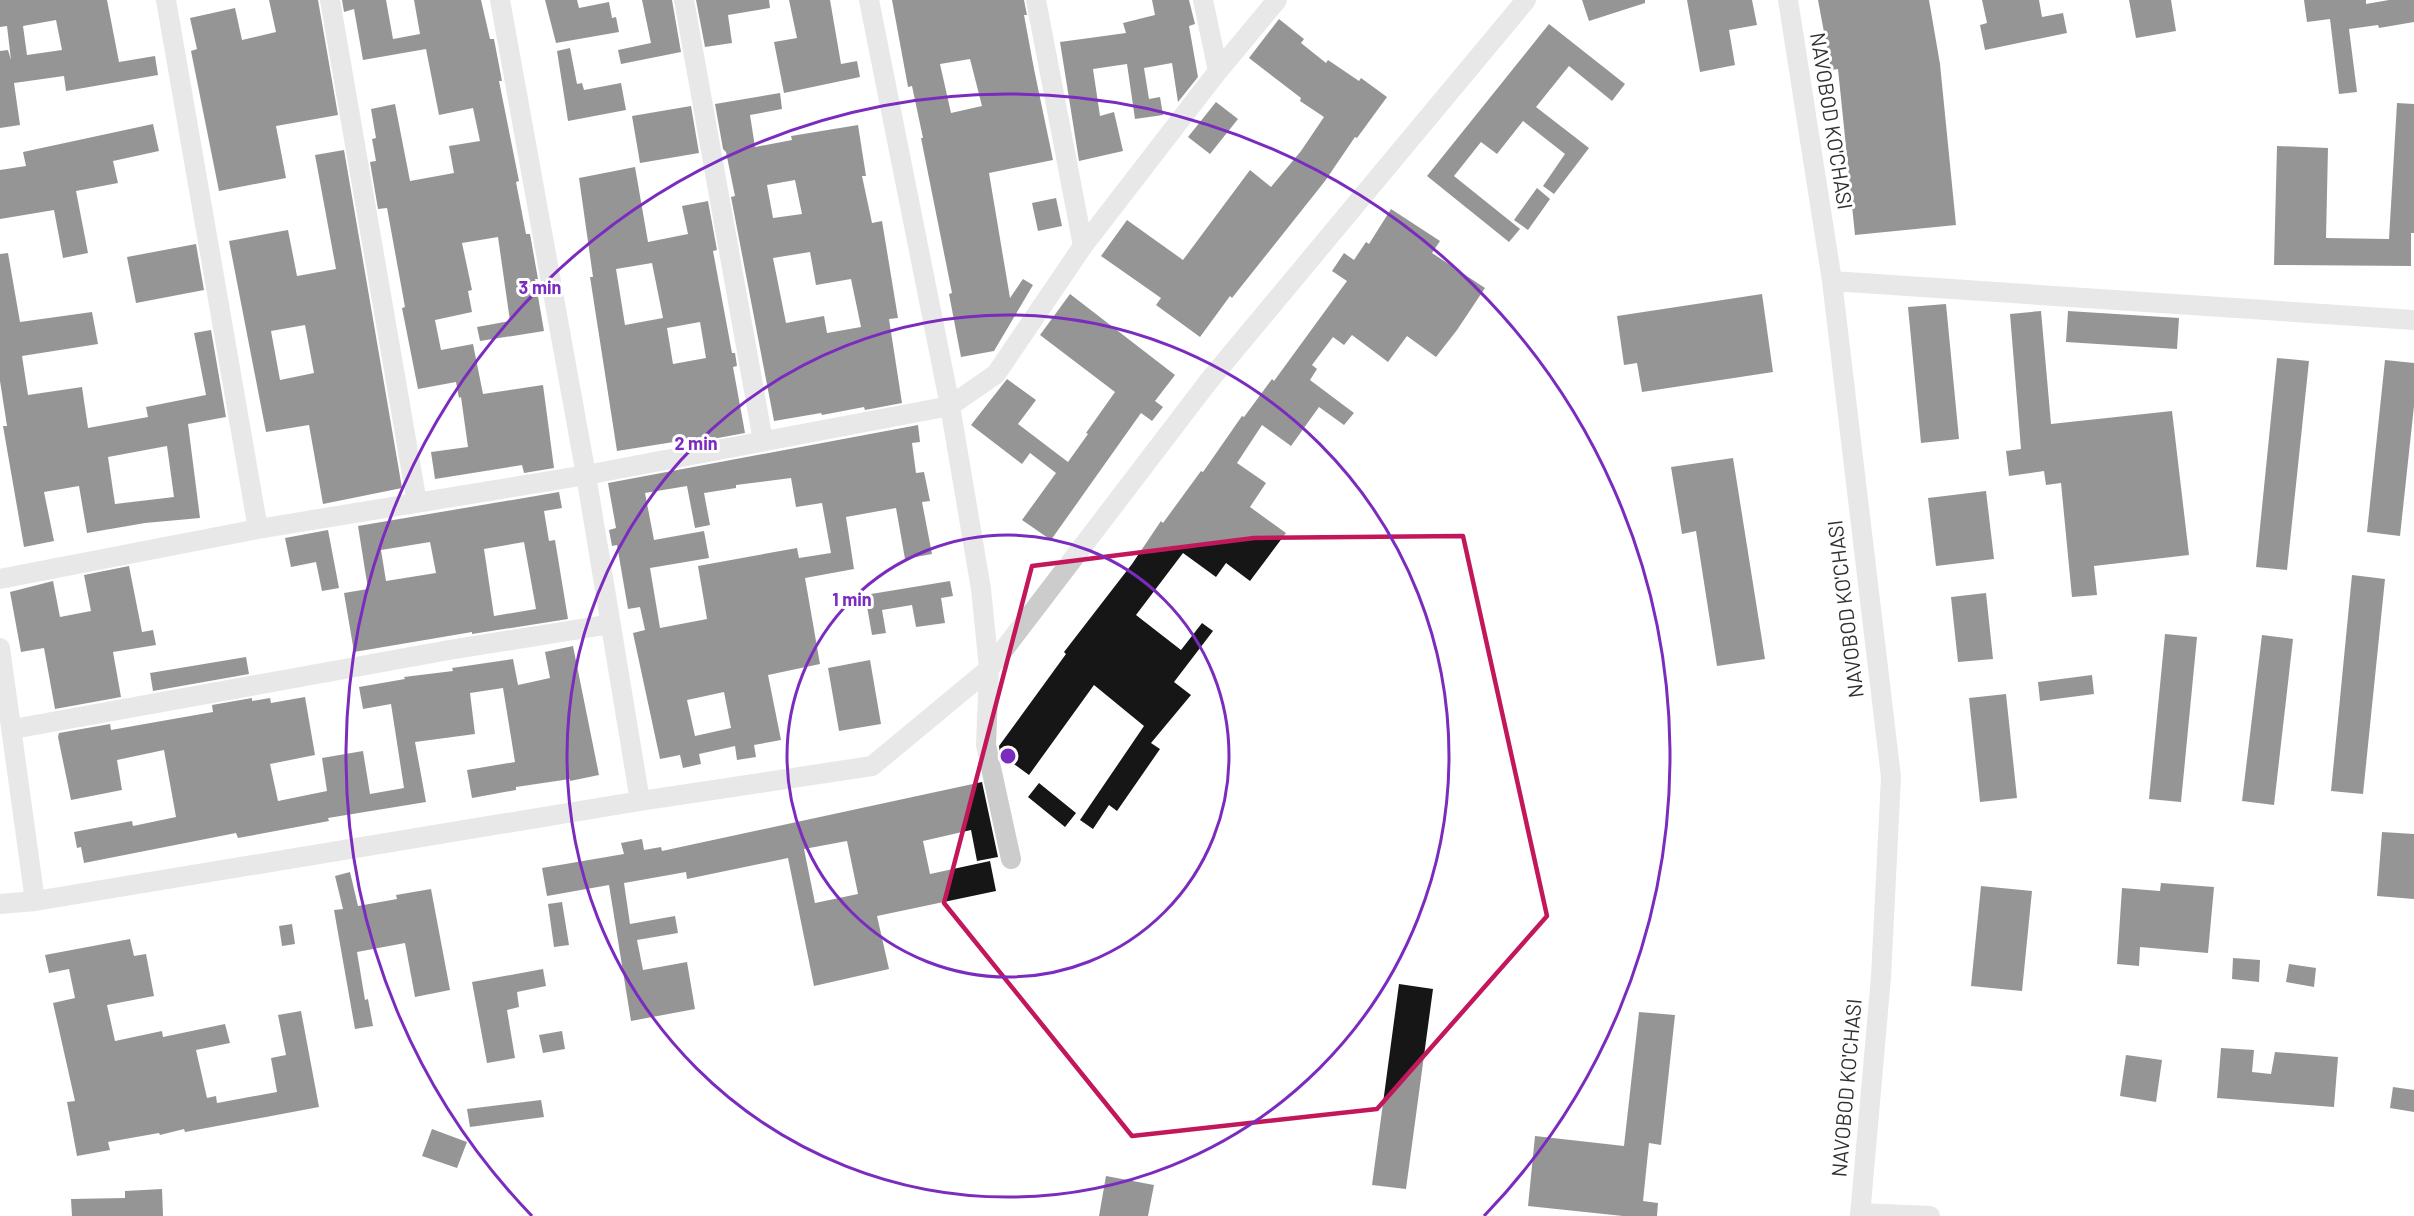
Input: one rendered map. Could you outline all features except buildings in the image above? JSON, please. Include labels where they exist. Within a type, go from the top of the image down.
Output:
[{"type":"street","points":[[166,0],[258,530]]},
{"type":"street","points":[[330,0],[417,502]]},
{"type":"street","points":[[500,0],[586,475],[640,801]]},
{"type":"street","points":[[684,0],[763,441]]},
{"type":"street","points":[[870,0],[950,406],[981,589],[989,669],[986,745],[1011,859]]},
{"type":"street","points":[[1036,0],[1083,246]]},
{"type":"street","points":[[1203,0],[1218,71]]},
{"type":"street","points":[[0,579],[258,530],[586,475],[950,406],[996,374],[1083,246],[1218,71],[1277,0]]},
{"type":"street","points":[[0,904],[35,901],[640,801],[872,766],[989,669],[1208,381],[1526,0]]},
{"type":"street","name":"NAVOBOD KO'CHASI","points":[[1788,0],[1832,281],[1891,777],[1881,977],[1860,1214]]},
{"type":"street","points":[[1832,281],[2414,320]]},
{"type":"street","points":[[13,729],[449,650],[611,624]]},
{"type":"street","points":[[0,648],[35,901]]},
{"type":"street","points":[[1860,1214],[1930,1216]]},
{"type":"highlighted area","points":[[1463,536],[1547,916],[1377,1109],[1132,1136],[944,903],[1032,566],[1254,538]]}]
